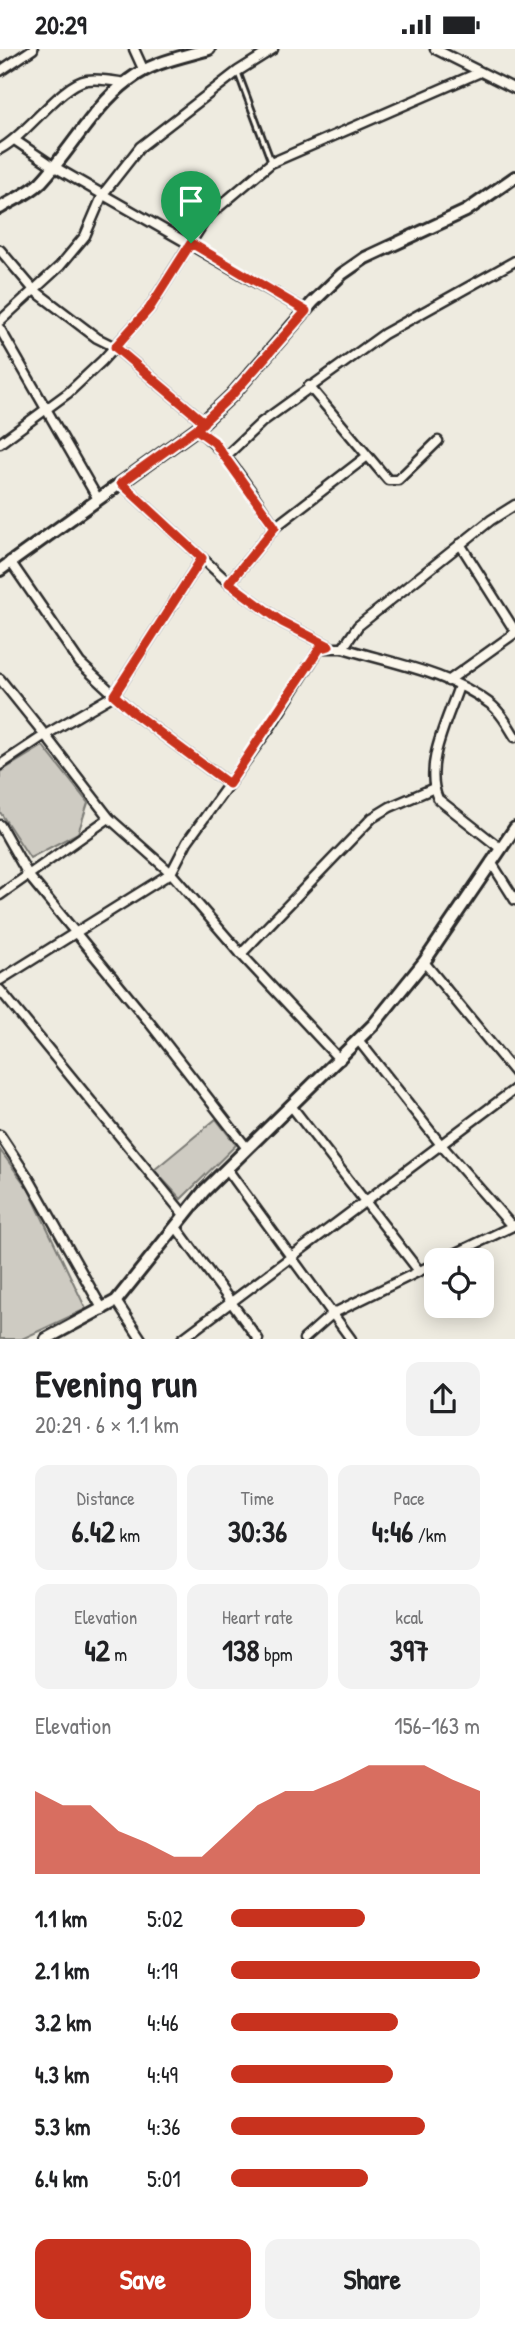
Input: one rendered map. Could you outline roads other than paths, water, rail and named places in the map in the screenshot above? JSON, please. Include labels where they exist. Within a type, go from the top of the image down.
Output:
[{"type":"street","points":[[0,71],[33,49]]},
{"type":"street","points":[[134,49],[144,71]]},
{"type":"street","points":[[0,208],[21,198],[40,183],[125,83],[157,64],[209,49]]},
{"type":"street","points":[[0,321],[60,265],[85,236],[103,194],[140,147],[238,71],[273,49]]},
{"type":"street","points":[[435,49],[478,73],[515,89]]},
{"type":"street","points":[[0,443],[46,409],[115,347],[149,309],[207,217],[271,163],[478,73]]},
{"type":"street","points":[[0,149],[16,141],[48,108],[80,82],[100,79],[125,83]]},
{"type":"street","points":[[16,141],[53,166],[306,311]]},
{"type":"street","points":[[0,570],[200,425],[232,395],[342,274],[365,258],[466,211],[515,177]]},
{"type":"street","points":[[0,250],[34,290],[97,338],[115,347],[200,425],[226,456],[275,527]]},
{"type":"street","points":[[226,456],[262,422],[384,334],[515,261]]},
{"type":"street","points":[[0,329],[98,499]]},
{"type":"street","points":[[309,386],[387,480],[395,481],[438,441]]},
{"type":"street","points":[[229,583],[275,527],[366,457]]},
{"type":"street","points":[[121,483],[229,583],[282,622],[329,646],[343,648],[459,686],[489,703],[515,737]]},
{"type":"street","points":[[343,648],[358,626],[460,544],[515,505]]},
{"type":"street","points":[[448,681],[515,632],[460,544]]},
{"type":"street","points":[[0,765],[114,695],[202,558]]},
{"type":"street","points":[[10,561],[80,663],[135,714],[229,784]]},
{"type":"street","points":[[0,980],[74,931],[171,873],[187,842],[320,648],[329,646]]},
{"type":"street","points":[[0,679],[108,818],[171,873],[240,954],[340,1060]]},
{"type":"street","points":[[459,686],[437,755],[434,788],[438,799],[500,848]]},
{"type":"street","points":[[240,954],[372,818],[434,788]]},
{"type":"street","points":[[0,895],[108,818]]},
{"type":"street","points":[[0,825],[29,876],[246,1147]]},
{"type":"street","points":[[46,1339],[116,1301],[185,1216],[246,1147],[292,1107],[359,1041],[424,962],[515,828]]},
{"type":"street","points":[[491,862],[515,900]]},
{"type":"street","points":[[424,962],[515,1073]]},
{"type":"street","points":[[0,991],[185,1216]]},
{"type":"street","points":[[359,1041],[442,1146],[514,1226],[467,1248]]},
{"type":"street","points":[[182,1339],[515,1089]]},
{"type":"street","points":[[292,1107],[419,1271]]},
{"type":"street","points":[[0,1135],[29,1179],[103,1310]]},
{"type":"street","points":[[227,1169],[351,1339]]},
{"type":"street","points":[[176,1227],[258,1339]]},
{"type":"street","points":[[304,1339],[332,1314],[424,1269]]},
{"type":"street","points":[[116,1301],[141,1339]]},
{"type":"lane","points":[[238,71],[271,163]]}]
